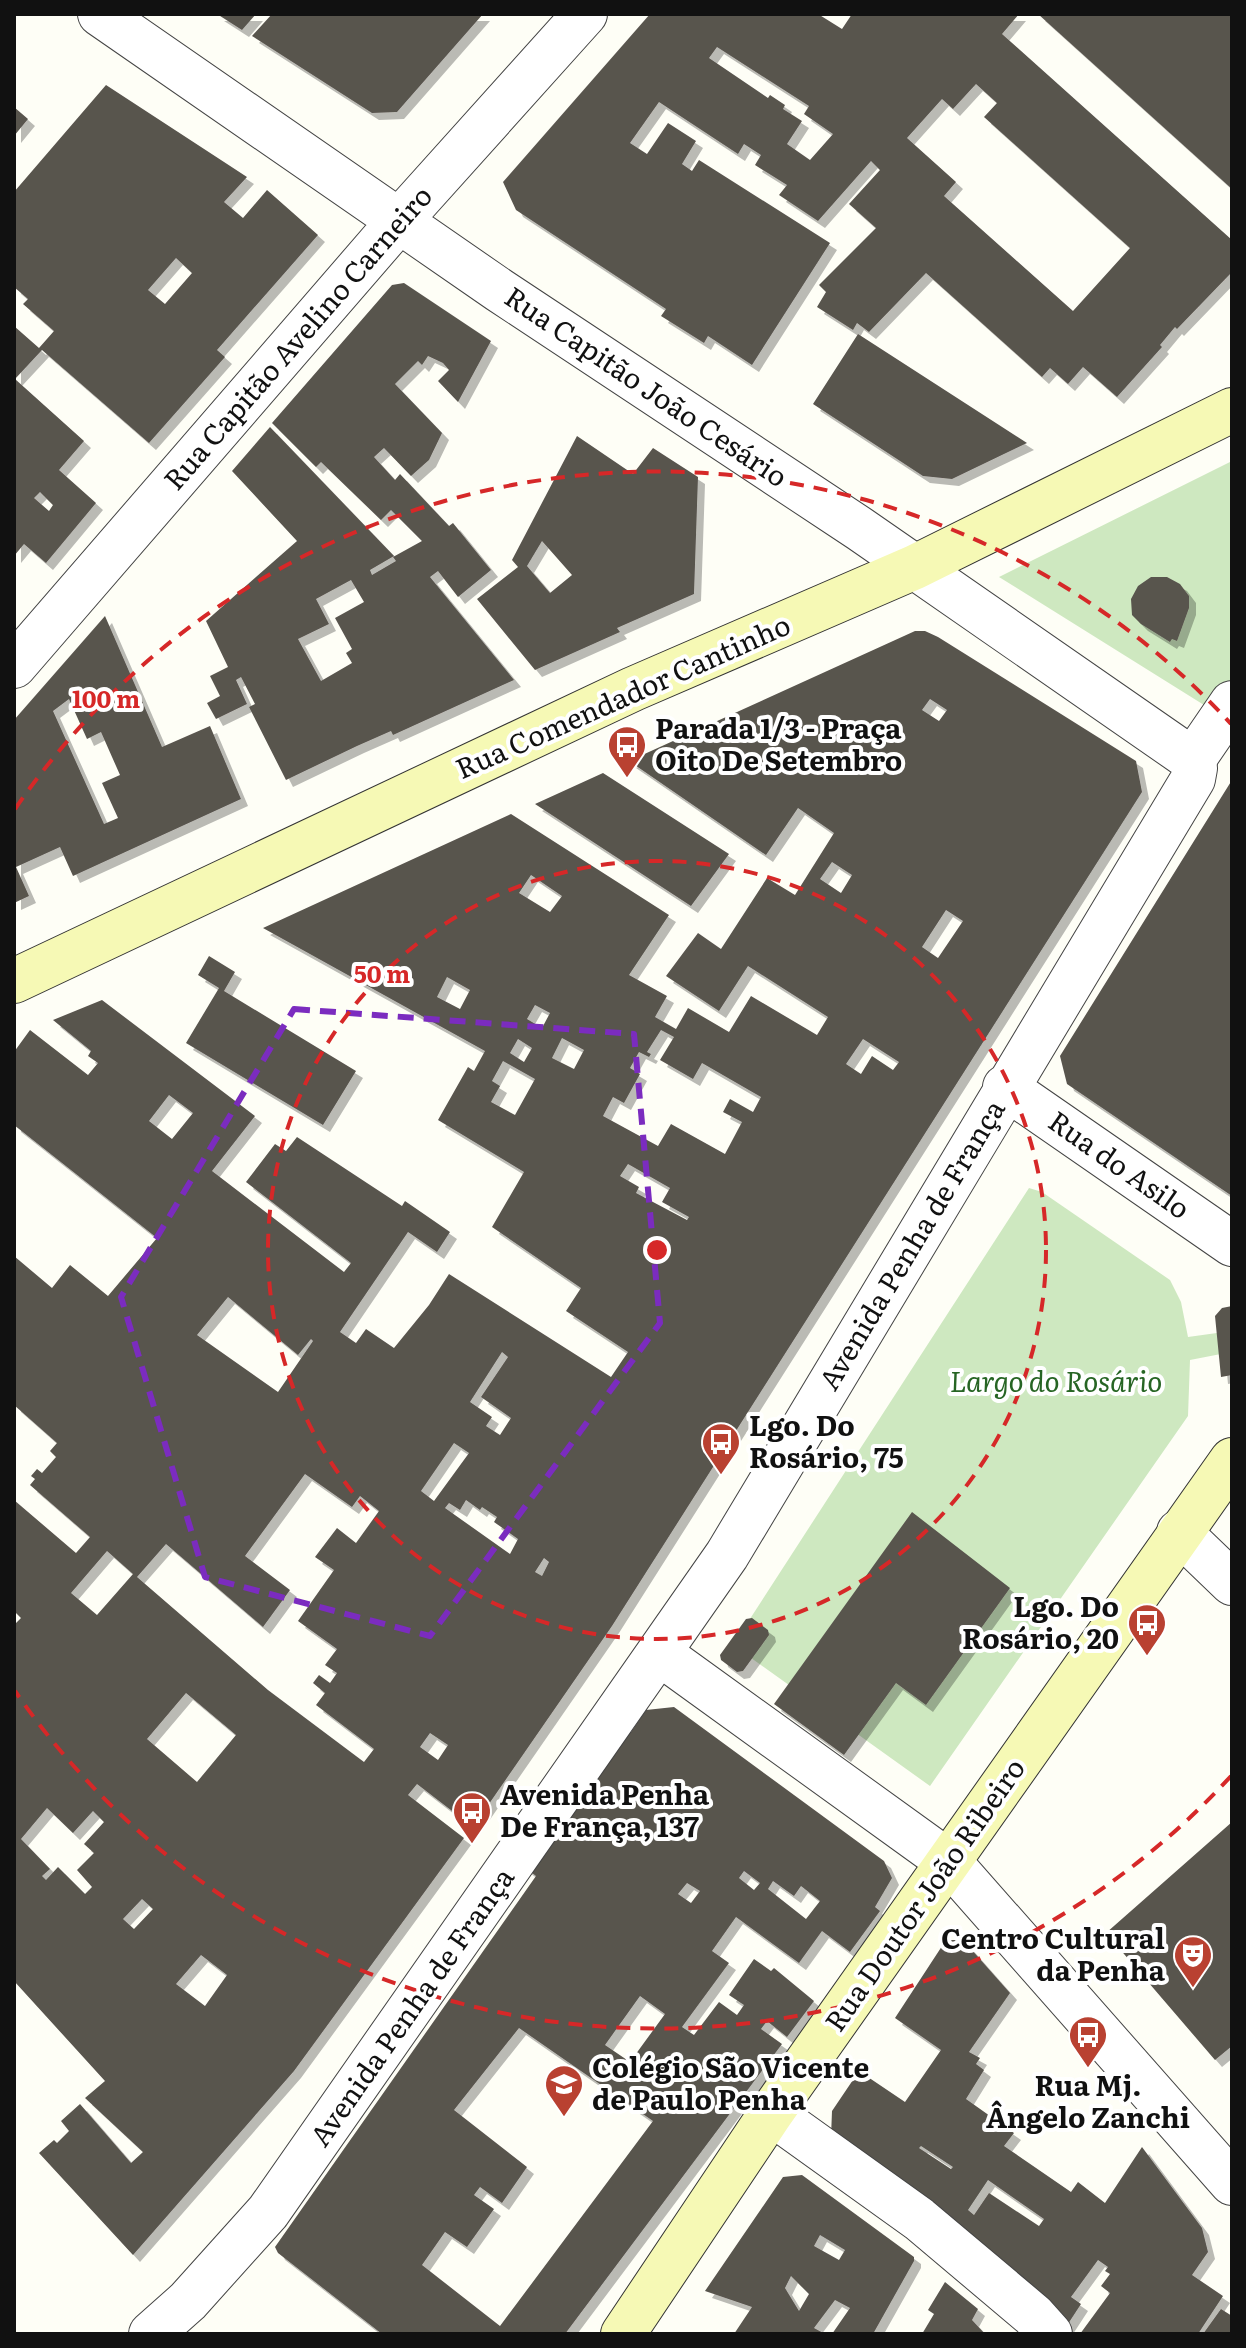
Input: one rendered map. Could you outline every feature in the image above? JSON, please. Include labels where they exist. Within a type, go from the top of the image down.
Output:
[{"type":"main road","name":"Rua Comendador Cantinho","points":[[14,981],[633,689],[915,567],[1232,410]]},
{"type":"main road","name":"Rua Doutor João Ribeiro","points":[[623,2334],[771,2113],[1232,1460]]},
{"type":"street","name":"Rua Capitão João Cesário","points":[[100,14],[399,221],[915,567],[1193,760]]},
{"type":"street","name":"Rua Capitão Avelino Carneiro","points":[[14,666],[399,221],[585,14]]},
{"type":"street","name":"Avenida Penha de França","points":[[151,2334],[188,2301],[268,2212],[727,1555],[1005,1087],[1193,779],[1193,760],[1232,703]]},
{"type":"street","name":"Rua do Asilo","points":[[1005,1087],[1232,1244]]},
{"type":"street","points":[[1179,1532],[1232,1583]]},
{"type":"street","points":[[659,1653],[950,1863],[1232,2183]]},
{"type":"street","points":[[771,2113],[919,2219],[1033,2315],[1050,2334]]},
{"type":"highlighted area","points":[[294,1009],[634,1034],[660,1323],[430,1636],[205,1577],[121,1297]]},
{"type":"green space","points":[[1232,461],[1232,680],[1212,710],[999,577]]},
{"type":"green space","name":"Largo do Rosário","points":[[1029,1188],[1042,1192],[1170,1280],[1181,1302],[1188,1337],[1224,1332],[1226,1353],[1190,1360],[1188,1416],[930,1786],[733,1645]]},
{"type":"building","points":[[217,14],[256,14],[242,30]]},
{"type":"building","points":[[272,14],[483,14],[397,112],[372,113],[252,36]]},
{"type":"building","points":[[650,14],[818,14],[842,29],[852,14],[1019,14],[1002,34],[1232,240],[1232,272],[1177,329],[1175,327],[1160,345],[1162,347],[1117,397],[1083,367],[1068,384],[1050,368],[1042,377],[926,273],[869,332],[857,323],[853,330],[817,307],[826,292],[819,285],[876,228],[849,204],[880,170],[871,161],[818,221],[779,195],[787,185],[755,165],[761,155],[744,144],[738,154],[659,102],[630,143],[647,154],[668,123],[696,141],[682,164],[692,171],[699,160],[830,243],[752,365],[708,336],[704,343],[661,316],[666,309],[516,210],[503,182]],"holes":[[[717,47],[809,106],[804,114],[833,134],[810,160],[787,144],[802,121],[783,109],[785,105],[770,95],[768,98],[709,58]],[[976,84],[997,103],[984,117],[1130,248],[1073,311],[944,196],[956,182],[907,138],[942,99],[953,109]]]},
{"type":"building","points":[[1038,14],[1232,14],[1232,189],[1140,106]]},
{"type":"building","points":[[106,85],[247,177],[224,202],[243,218],[267,190],[318,235],[217,350],[225,357],[149,443],[42,350],[15,379],[84,441],[59,470],[96,503],[46,563],[24,544],[14,556],[14,326],[39,348],[54,331],[23,304],[28,299],[14,287],[14,192]],"holes":[[[176,258],[192,273],[165,304],[148,290]],[[40,492],[53,505],[49,511],[34,498]]]},
{"type":"building","points":[[14,107],[28,119],[14,136]]},
{"type":"building","points":[[404,283],[491,341],[458,402],[438,381],[449,370],[443,363],[428,356],[422,365],[418,361],[395,384],[442,433],[429,460],[411,476],[384,448],[374,457],[395,480],[400,474],[449,526],[453,523],[491,570],[458,597],[438,571],[430,577],[514,680],[393,735],[391,731],[286,780],[249,707],[255,704],[241,677],[236,680],[247,704],[216,719],[207,703],[220,696],[210,676],[228,667],[206,621],[297,541],[232,471],[270,427],[394,556],[370,570],[372,575],[396,561],[393,557],[422,541],[391,510],[381,520],[321,462],[316,467],[272,423],[392,285]],"holes":[[[351,580],[364,602],[335,618],[352,649],[346,653],[352,663],[321,681],[298,639],[329,624],[316,599]]]},
{"type":"building","points":[[858,334],[1027,443],[952,479],[923,476],[813,404]]},
{"type":"building","points":[[577,436],[633,474],[653,448],[698,477],[694,594],[617,628],[620,632],[535,670],[477,599],[518,567],[512,560]],"holes":[[[542,541],[572,575],[550,593],[527,566]]]},
{"type":"building","points":[[1151,577],[1167,577],[1180,584],[1189,596],[1189,608],[1177,641],[1172,639],[1170,642],[1132,615],[1131,599],[1138,586]]},
{"type":"building","points":[[105,616],[162,747],[210,726],[241,799],[73,876],[60,847],[16,867],[29,896],[14,903],[14,720]],"holes":[[[69,699],[87,739],[101,732],[120,775],[102,783],[118,818],[104,824],[53,711]]]},
{"type":"building","points":[[915,631],[925,631],[1136,761],[1142,792],[612,1626],[473,1827],[417,1784],[408,1795],[464,1838],[294,2071],[133,2255],[39,2153],[54,2140],[57,2143],[69,2131],[61,2121],[80,2104],[131,2163],[143,2152],[85,2098],[105,2081],[14,1981],[14,1625],[21,1618],[14,1611],[14,1500],[76,1553],[90,1537],[30,1485],[35,1479],[31,1476],[37,1469],[42,1473],[56,1457],[50,1451],[57,1443],[14,1405],[14,1256],[52,1288],[70,1265],[108,1296],[157,1238],[14,1125],[14,1052],[30,1030],[88,1075],[98,1063],[88,1056],[91,1051],[53,1020],[102,1000],[255,1116],[212,1171],[344,1272],[351,1263],[246,1182],[275,1144],[286,1151],[297,1137],[402,1206],[405,1201],[450,1232],[437,1252],[408,1232],[340,1332],[356,1343],[366,1329],[394,1348],[429,1305],[449,1274],[611,1377],[628,1352],[566,1311],[581,1288],[492,1227],[524,1172],[438,1120],[468,1067],[474,1071],[485,1051],[263,928],[511,814],[669,915],[629,975],[667,996],[655,1017],[676,1029],[688,1008],[729,1032],[751,996],[817,1035],[828,1017],[748,966],[719,1011],[666,976],[698,933],[721,949],[767,878],[795,895],[834,833],[798,808],[766,855],[629,761]],"holes":[[[930,699],[947,710],[939,721],[922,710]],[[832,862],[852,875],[841,893],[820,879]],[[531,875],[562,896],[550,912],[519,893]],[[946,910],[963,921],[938,958],[922,947]],[[447,977],[470,990],[460,1009],[437,997]],[[535,1005],[550,1013],[542,1028],[527,1019]],[[661,1030],[674,1037],[660,1060],[693,1079],[702,1063],[761,1097],[753,1112],[730,1099],[723,1112],[742,1122],[725,1154],[671,1124],[658,1146],[603,1116],[613,1097],[624,1103],[640,1074],[630,1068],[639,1052],[649,1057],[651,1054],[647,1052]],[[562,1038],[584,1050],[574,1069],[552,1058]],[[518,1039],[532,1048],[524,1062],[510,1053]],[[863,1039],[899,1062],[893,1070],[872,1056],[861,1074],[846,1064]],[[503,1061],[535,1079],[515,1115],[491,1102],[500,1086],[492,1081]],[[169,1095],[193,1113],[172,1139],[149,1121]],[[628,1164],[670,1188],[662,1202],[689,1217],[687,1220],[636,1193],[639,1187],[620,1176]],[[228,1297],[298,1355],[311,1339],[313,1341],[278,1392],[197,1335]],[[502,1352],[508,1357],[481,1397],[511,1418],[500,1435],[486,1426],[492,1417],[470,1402]],[[454,1443],[469,1453],[434,1501],[421,1491]],[[305,1474],[352,1507],[360,1496],[379,1511],[356,1543],[337,1528],[315,1557],[334,1570],[298,1621],[337,1649],[325,1665],[337,1673],[330,1683],[319,1675],[313,1683],[325,1693],[316,1705],[374,1749],[364,1762],[268,1690],[137,1577],[166,1544],[263,1627],[290,1590],[245,1556]],[[466,1500],[497,1517],[494,1522],[518,1539],[510,1554],[445,1508],[449,1503],[460,1510]],[[107,1551],[133,1574],[97,1615],[71,1593]],[[544,1558],[549,1562],[542,1576],[535,1572]],[[186,1693],[236,1735],[197,1782],[147,1739]],[[430,1733],[448,1745],[438,1760],[420,1747]],[[47,1808],[73,1833],[93,1811],[104,1822],[84,1844],[94,1853],[77,1870],[92,1887],[85,1894],[58,1867],[46,1880],[42,1876],[50,1869],[21,1839]],[[142,1899],[153,1909],[134,1929],[123,1919]],[[201,1955],[227,1975],[205,2006],[176,1984]]]},
{"type":"building","points":[[603,773],[729,854],[691,906],[535,804]]},
{"type":"building","points":[[1232,780],[1232,1196],[1067,1084],[1060,1056]]},
{"type":"building","points":[[209,956],[235,972],[224,991],[356,1071],[323,1125],[186,1043],[219,988],[198,975]]},
{"type":"building","points":[[1232,1306],[1232,1375],[1221,1377],[1215,1316],[1222,1308]]},
{"type":"building","points":[[912,1512],[1010,1588],[926,1705],[896,1683],[844,1755],[774,1704]]},
{"type":"building","points":[[752,1618],[768,1630],[769,1635],[743,1671],[737,1672],[721,1660],[720,1655],[746,1619]]},
{"type":"building","points":[[674,1707],[884,1861],[892,1878],[875,1907],[880,1911],[850,1952],[822,1931],[799,1963],[736,1917],[712,1951],[729,1963],[682,2027],[694,2035],[719,2002],[737,2015],[744,2005],[729,1995],[754,1959],[771,1971],[774,1968],[814,2001],[787,2037],[767,2021],[761,2029],[782,2044],[565,2334],[382,2334],[278,2253],[275,2247],[536,1876],[523,1866],[624,1726],[631,1732],[646,1710]],"holes":[[[744,1871],[760,1883],[754,1890],[739,1878]],[[773,1881],[794,1896],[801,1886],[820,1901],[806,1919],[768,1889]],[[687,1883],[700,1891],[691,1903],[678,1894]],[[640,1996],[665,2014],[630,2062],[605,2045]],[[519,2028],[653,2121],[500,2326],[422,2265],[445,2232],[467,2247],[494,2209],[474,2195],[480,2187],[502,2203],[527,2167],[454,2110]]]},
{"type":"building","name":"Centro Cultural da Penha","points":[[1232,1822],[1232,2046],[1215,2060],[1106,1933]]},
{"type":"building","points":[[946,1940],[963,1940],[1010,1993],[969,2052],[980,2058],[976,2064],[984,2070],[966,2099],[1014,2133],[1004,2146],[1071,2192],[1078,2182],[1105,2203],[1142,2147],[1202,2228],[1208,2252],[1192,2275],[1223,2296],[1198,2334],[1080,2334],[1110,2293],[1101,2286],[1110,2274],[1105,2271],[1108,2267],[1098,2260],[1071,2297],[1081,2304],[1066,2327],[831,2137],[832,2111],[859,2071],[905,2102],[941,2050],[895,2018]],"holes":[[[921,2146],[953,2167],[951,2169],[919,2148]],[[988,2180],[1044,2219],[1039,2226],[989,2193],[974,2215],[968,2210]]]},
{"type":"building","points":[[802,2175],[914,2257],[873,2334],[832,2334],[850,2308],[835,2300],[814,2328],[825,2334],[734,2334],[752,2307],[705,2291],[783,2177]],"holes":[[[820,2235],[845,2250],[839,2260],[814,2246]],[[791,2276],[809,2294],[799,2311],[785,2288]]]},
{"type":"building","points":[[945,2282],[978,2309],[972,2320],[985,2334],[922,2334],[934,2314],[928,2310]]},
{"type":"building","points":[[1221,2309],[1232,2316],[1232,2334],[1203,2334]]},
{"type":"place","name":"Parada 1/3 - Praça Oito De Setembro","points":[[627,779]]},
{"type":"place","name":"Lgo. Do Rosário, 75","points":[[721,1476]]},
{"type":"place","name":"Lgo. Do Rosário, 20","points":[[1147,1657]]},
{"type":"place","name":"Avenida Penha De França, 137","points":[[472,1845]]},
{"type":"place","name":"Centro Cultural da Penha","points":[[1193,1989]]},
{"type":"place","name":"Rua Mj. Ângelo Zanchi","points":[[1088,2069]]},
{"type":"place","name":"Colégio São Vicente de Paulo Penha","points":[[564,2118]]}]
